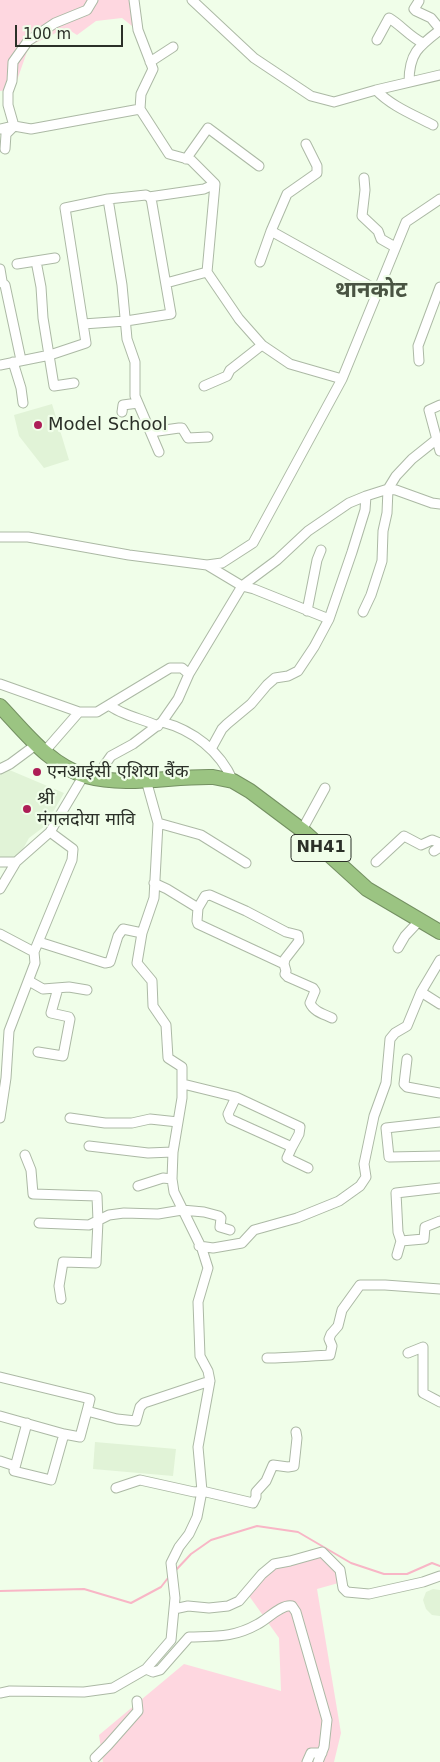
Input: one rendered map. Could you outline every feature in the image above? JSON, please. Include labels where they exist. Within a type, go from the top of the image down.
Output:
[{"type":"highway","name":"NH41","points":[[0,706],[41,748],[61,763],[84,775],[110,779],[146,780],[198,777],[223,778],[233,782],[250,791],[302,830],[367,889],[440,932]]},
{"type":"street","points":[[14,126],[8,106],[8,92],[12,81],[13,62],[28,41],[54,23],[87,10],[93,0]]},
{"type":"street","points":[[134,0],[138,30],[152,69],[141,94],[140,108],[169,154],[191,160],[215,184]]},
{"type":"street","points":[[192,0],[254,58],[311,96],[334,102],[440,75]]},
{"type":"street","points":[[409,82],[409,68],[420,45],[440,30],[431,18],[414,9],[419,1]]},
{"type":"street","points":[[377,40],[389,18],[396,22],[412,38],[423,43]]},
{"type":"street","points":[[150,62],[173,47]]},
{"type":"street","points":[[376,90],[383,98],[396,104],[405,112],[433,125]]},
{"type":"street","points":[[0,129],[14,126],[31,129],[140,108]]},
{"type":"street","points":[[5,149],[6,134],[14,126]]},
{"type":"street","points":[[186,159],[208,128],[259,166]]},
{"type":"street","points":[[260,262],[287,194],[318,173],[317,166],[306,144]]},
{"type":"street","points":[[364,178],[365,190],[362,216],[378,231],[381,239],[395,247]]},
{"type":"street","points":[[0,365],[50,355],[86,343],[65,208],[108,199],[204,189],[215,184]]},
{"type":"street","points":[[215,184],[207,272],[240,319],[262,345],[290,364],[342,379]]},
{"type":"street","points":[[83,324],[126,321],[171,314],[151,198],[149,196]]},
{"type":"street","points":[[108,199],[127,339],[134,362],[135,396],[159,452]]},
{"type":"street","points":[[0,537],[28,537],[129,555],[207,565],[222,563],[253,543],[342,379],[406,222],[440,199]]},
{"type":"street","points":[[271,231],[377,290]]},
{"type":"street","points":[[17,264],[55,258]]},
{"type":"street","points":[[36,261],[54,386],[74,383]]},
{"type":"street","points":[[0,269],[1,281],[5,285],[23,403]]},
{"type":"street","points":[[166,283],[207,272]]},
{"type":"street","points":[[419,361],[418,346],[440,288]]},
{"type":"street","points":[[204,386],[227,376],[230,370],[262,345]]},
{"type":"street","points":[[122,412],[123,405],[138,403]]},
{"type":"street","points":[[440,406],[429,410],[440,451]]},
{"type":"street","points":[[151,432],[182,428],[188,438],[208,437]]},
{"type":"street","points":[[363,612],[371,595],[382,561],[383,531],[387,513],[388,490],[396,476],[412,459],[437,439]]},
{"type":"street","points":[[0,890],[16,862],[50,832],[84,775],[99,773],[111,756],[133,744],[160,724],[178,698],[189,674],[202,656],[242,586],[277,560],[326,517],[349,503],[366,496],[388,490],[396,490],[440,504]]},
{"type":"street","points":[[211,749],[222,729],[251,704],[275,678],[288,676],[298,671],[314,647],[329,619],[365,510],[366,496]]},
{"type":"street","points":[[307,611],[317,560],[321,550]]},
{"type":"street","points":[[207,565],[242,586],[329,619]]},
{"type":"street","points":[[0,684],[79,712],[97,712],[170,668],[182,668],[189,674]]},
{"type":"street","points":[[109,705],[116,711],[160,724],[179,727],[211,749],[233,782]]},
{"type":"street","points":[[0,769],[41,748],[79,712]]},
{"type":"street","points":[[0,1692],[101,1691],[113,1688],[146,1669],[171,1640],[175,1583],[171,1568],[179,1547],[189,1534],[198,1516],[202,1491],[198,1447],[210,1380],[208,1371],[200,1356],[198,1302],[208,1268],[202,1249],[174,1192],[172,1179],[183,1084],[182,1068],[168,1058],[166,1025],[153,1006],[152,981],[137,963],[142,933],[154,898],[158,823],[146,780]]},
{"type":"street","points":[[302,830],[325,788]]},
{"type":"street","points":[[158,823],[201,835],[246,863]]},
{"type":"street","points":[[0,1118],[3,1071],[10,1031],[35,963],[34,952],[72,860],[73,849],[50,832]]},
{"type":"street","points":[[376,862],[404,836],[421,845],[432,840],[440,843]]},
{"type":"street","points":[[0,862],[16,862]]},
{"type":"street","points":[[154,883],[168,889],[198,908]]},
{"type":"street","points":[[284,964],[198,924],[198,908],[205,896],[210,895],[286,932],[298,935],[299,941],[285,959],[285,974],[314,988],[311,1006],[314,1010],[332,1018]]},
{"type":"street","points":[[398,948],[405,936],[419,921]]},
{"type":"street","points":[[39,942],[105,963],[110,962],[118,936],[124,929],[142,933]]},
{"type":"street","points":[[0,934],[34,952]]},
{"type":"street","points":[[199,1246],[213,1248],[242,1243],[254,1230],[297,1218],[339,1201],[360,1186],[366,1177],[364,1164],[374,1116],[386,1083],[390,1039],[395,1033],[407,1026],[421,992],[440,960]]},
{"type":"street","points":[[29,981],[43,989],[69,987],[87,990]]},
{"type":"street","points":[[38,1052],[63,1056],[70,1020],[69,1018],[51,1013],[58,988]]},
{"type":"street","points":[[421,992],[440,1004]]},
{"type":"street","points":[[407,1060],[404,1084],[407,1087],[440,1093]]},
{"type":"street","points":[[183,1084],[236,1097],[300,1127],[299,1134],[287,1158],[308,1168]]},
{"type":"street","points":[[236,1097],[228,1114],[230,1119],[292,1147]]},
{"type":"street","points":[[70,1118],[123,1123],[150,1119],[178,1122]]},
{"type":"street","points":[[440,1122],[386,1128],[389,1156],[440,1156]]},
{"type":"street","points":[[89,1146],[148,1153],[174,1152]]},
{"type":"street","points":[[25,1155],[31,1170],[33,1194],[97,1196],[96,1263],[63,1262],[59,1286],[61,1299]]},
{"type":"street","points":[[138,1186],[163,1178],[172,1179]]},
{"type":"street","points":[[397,1255],[396,1193],[440,1188]]},
{"type":"street","points":[[39,1223],[89,1225],[109,1215],[124,1213],[158,1214],[182,1210],[220,1216],[220,1227],[230,1230]]},
{"type":"street","points":[[396,1235],[424,1239],[425,1227],[440,1221]]},
{"type":"street","points":[[267,1358],[290,1358],[312,1354],[330,1355],[332,1346],[329,1340],[331,1334],[338,1326],[342,1310],[360,1285],[440,1289]]},
{"type":"street","points":[[408,1353],[423,1347],[423,1393],[440,1402]]},
{"type":"street","points":[[0,1377],[90,1399],[80,1437],[0,1416]]},
{"type":"street","points":[[87,1411],[136,1422],[140,1407],[144,1403],[210,1380]]},
{"type":"street","points":[[26,1423],[14,1471],[51,1480],[64,1434]]},
{"type":"street","points":[[116,1488],[140,1480],[194,1492],[202,1491],[253,1503],[256,1492],[266,1481],[273,1464],[288,1467],[294,1466],[298,1438],[296,1432]]},
{"type":"street","points":[[0,1461],[15,1466]]},
{"type":"street","points":[[174,1609],[188,1606],[209,1608],[228,1606],[239,1601],[262,1574],[274,1564],[290,1562],[322,1552],[340,1570],[343,1588],[347,1592],[369,1594],[423,1582],[440,1576]]},
{"type":"street","points":[[146,1669],[153,1672],[160,1670],[189,1637],[228,1636],[242,1632],[263,1621],[284,1606],[292,1606],[296,1612],[327,1720],[326,1739],[318,1762]]},
{"type":"street","points":[[95,1758],[138,1710],[137,1701]]},
{"type":"street","points":[[307,1762],[311,1754],[322,1753]]},
{"type":"shaded area","points":[[0,0],[133,0],[132,26],[122,18],[96,21],[77,35],[66,28],[29,46],[14,89],[0,91]]},
{"type":"shaded area","name":"Model School","points":[[52,404],[69,460],[44,468],[19,436],[14,415]]},
{"type":"shaded area","name":"श्री मंगलदोया मावि","points":[[0,766],[64,793],[45,826],[29,838],[18,858],[0,859]]},
{"type":"shaded area","points":[[95,1442],[176,1449],[173,1476],[93,1469]]},
{"type":"shaded area","points":[[323,1554],[342,1582],[317,1589],[341,1733],[334,1762],[103,1762],[99,1735],[184,1664],[281,1691],[279,1638],[247,1593],[274,1564]]},
{"type":"shaded area","points":[[433,1589],[440,1590],[440,1616],[432,1615],[426,1609],[423,1600],[426,1592]]},
{"type":"waterway","points":[[175,1571],[191,1554],[211,1540],[257,1526],[298,1532],[351,1563],[384,1574],[407,1574],[432,1563],[440,1566]]},
{"type":"waterway","points":[[0,1591],[84,1589],[131,1603],[161,1587],[168,1578]]},
{"type":"place","name":"Model School","points":[[38,425]]},
{"type":"place","name":"एनआईसी एशिया बैंक","points":[[37,772]]},
{"type":"place","name":"श्री मंगलदोया मावि","points":[[27,809]]},
{"type":"district","name":"थानकोट","points":[[371,291]]}]
